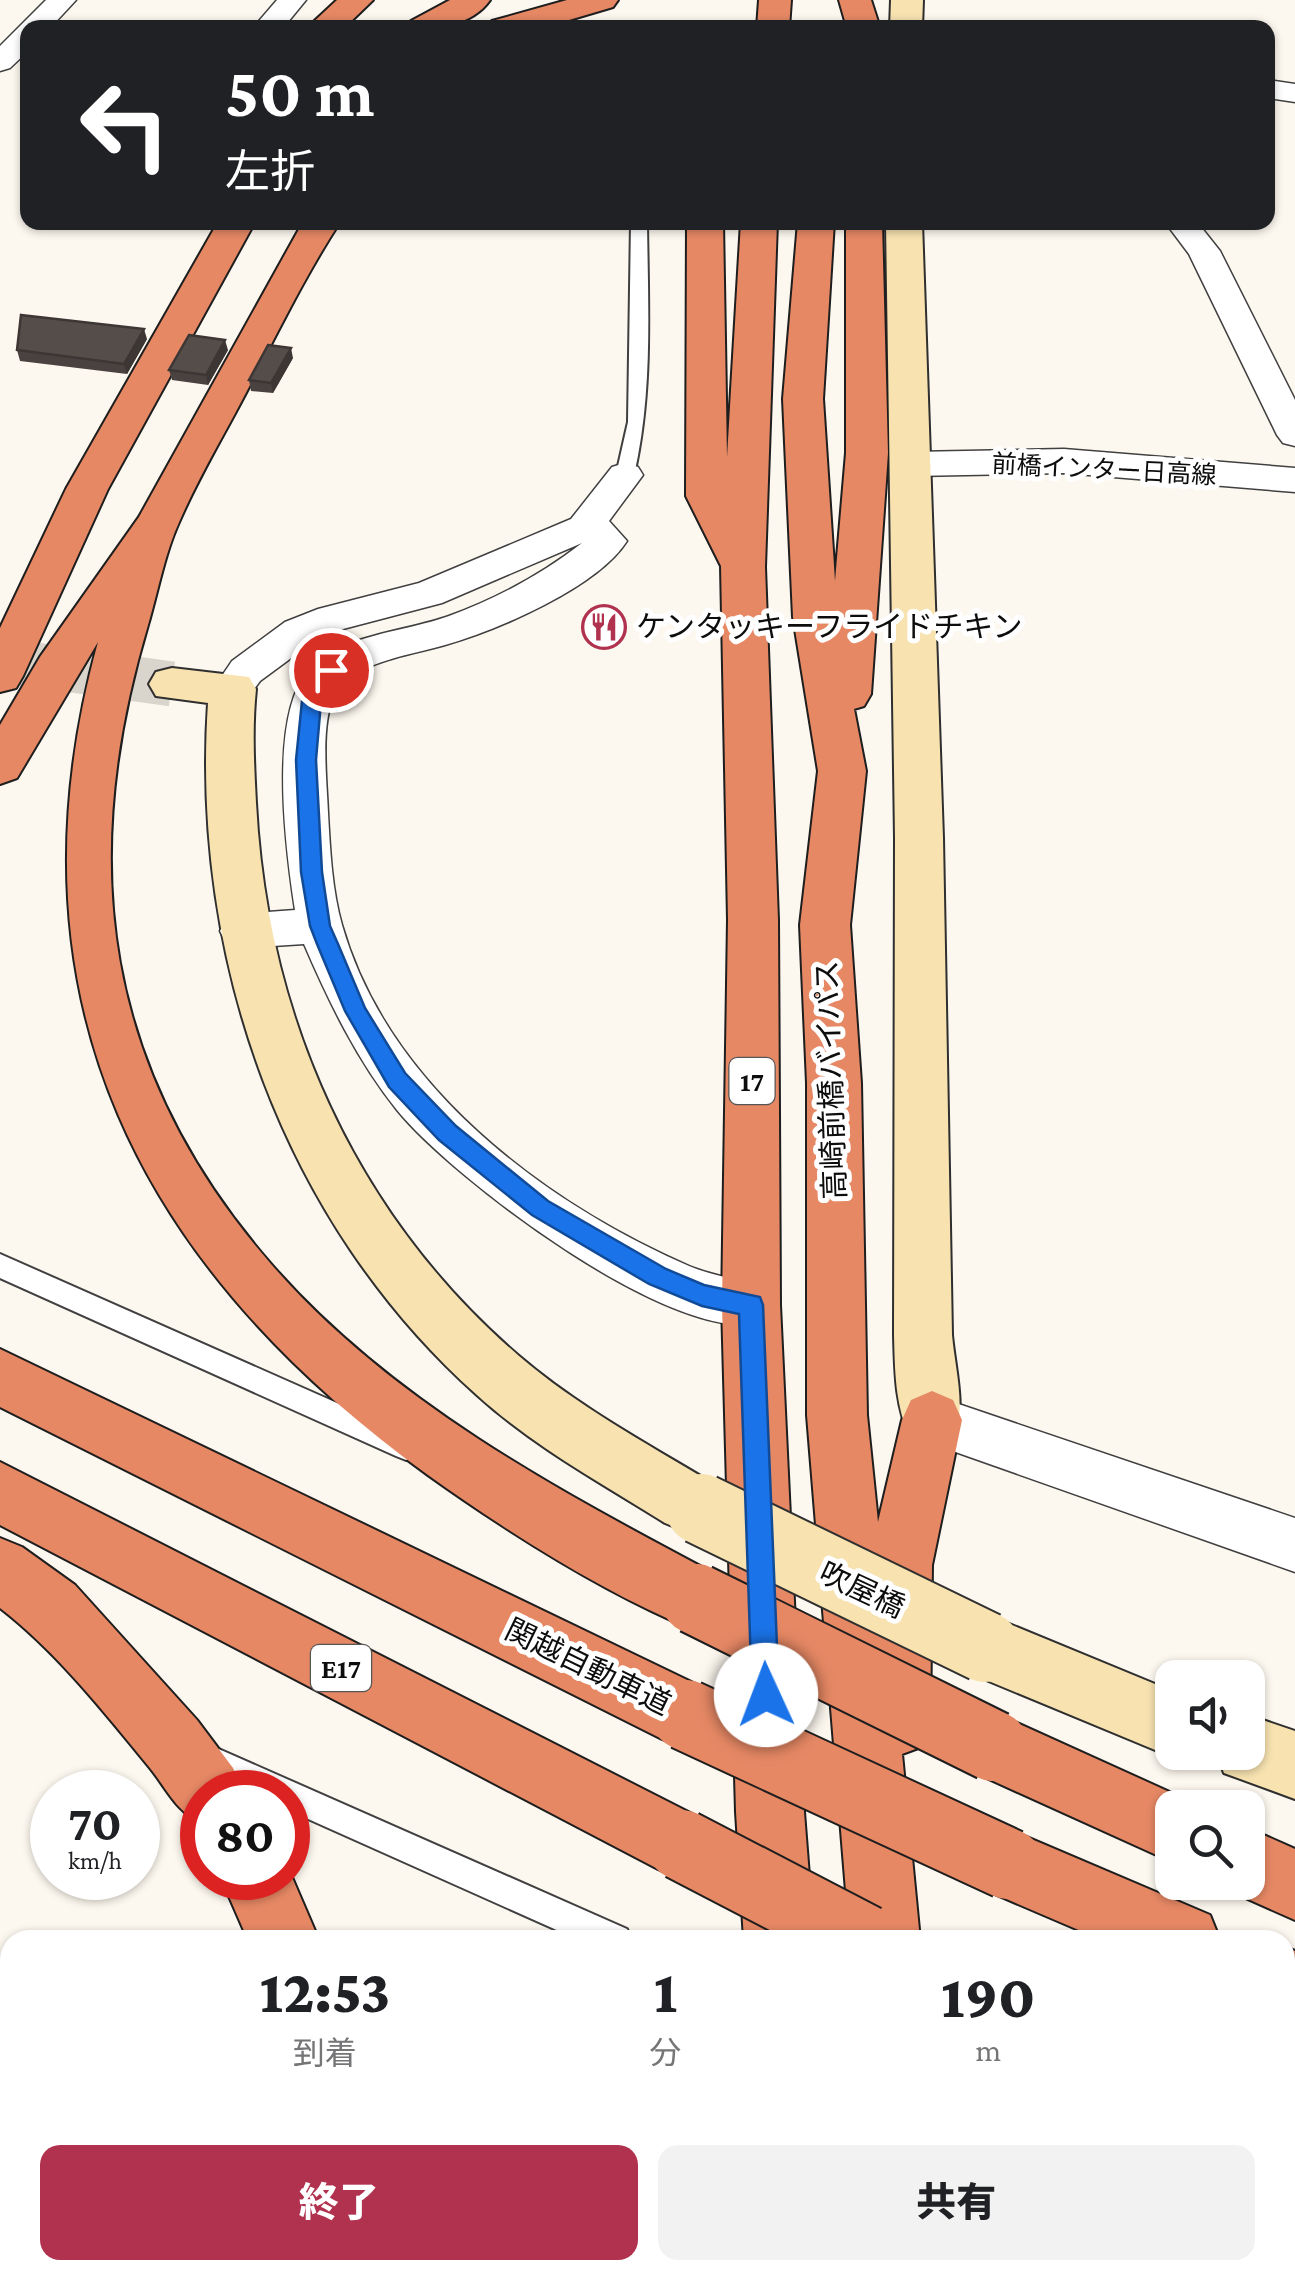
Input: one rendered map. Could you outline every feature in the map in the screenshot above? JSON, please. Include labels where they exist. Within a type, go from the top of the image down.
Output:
[{"type":"highway","points":[[332,20],[356,0]]},
{"type":"highway","points":[[438,20],[474,0]]},
{"type":"highway","points":[[532,20],[602,0]]},
{"type":"highway","points":[[0,676],[87,489],[229,230]]},
{"type":"highway","points":[[705,230],[706,496],[744,567]]},
{"type":"highway","name":"17","points":[[758,230],[744,567],[753,920],[751,1305],[779,1930]]},
{"type":"highway","name":"高崎前橋バイパス","points":[[815,230],[803,399],[815,617],[842,772],[825,925],[834,1083],[837,1414],[877,1928]]},
{"type":"highway","points":[[842,772],[867,453],[864,230]]},
{"type":"highway","points":[[0,766],[56,668],[157,522],[240,374],[309,233]]},
{"type":"highway","points":[[0,597],[87,489]]},
{"type":"highway","points":[[157,522],[113,670],[86,807],[87,917],[100,1008],[130,1097],[184,1198],[238,1270],[355,1383],[501,1490],[696,1600],[993,1746],[1155,1820]]},
{"type":"highway","name":"関越自動車道","points":[[0,1377],[686,1715],[1008,1864],[1162,1930]]},
{"type":"highway","points":[[877,1928],[900,1858],[896,1659],[900,1565],[932,1420]]},
{"type":"highway","name":"E17","points":[[0,1492],[682,1844],[877,1928]]},
{"type":"highway","points":[[0,1569],[52,1608],[191,1768]]},
{"type":"highway","points":[[1265,1871],[1295,1884]]},
{"type":"highway","points":[[266,1900],[279,1930]]},
{"type":"street","points":[[41,20],[62,0]]},
{"type":"street","points":[[275,20],[292,0]]},
{"type":"street","points":[[904,230],[913,464],[923,1335],[926,1392],[932,1420],[1295,1545]]},
{"type":"street","points":[[1187,230],[1204,251],[1295,434]]},
{"type":"street","name":"前橋インター日高線","points":[[913,464],[1064,461],[1295,480]]},
{"type":"street","points":[[172,684],[233,690],[266,654],[300,632],[332,618],[428,594],[584,528],[625,475]]},
{"type":"street","points":[[584,528],[600,531],[608,541],[596,553],[470,624],[344,663],[322,681],[312,701],[306,760],[311,872],[320,926],[374,1046],[397,1080],[459,1143],[519,1195],[658,1277],[702,1295],[751,1305]]},
{"type":"street","name":"吹屋橋","points":[[233,690],[229,719],[230,826],[242,931],[256,989],[292,1091],[317,1146],[388,1256],[478,1358],[535,1405],[688,1502],[828,1574],[985,1647],[1155,1717]]},
{"type":"street","points":[[242,931],[320,926]]},
{"type":"street","points":[[1265,1755],[1295,1765]]},
{"type":"lane","points":[[625,475],[638,404],[639,230]]},
{"type":"lane","points":[[0,1266],[501,1490]]},
{"type":"lane","points":[[310,1805],[593,1930]]},
{"type":"building","points":[[21,315],[144,329],[124,364],[17,350]]},
{"type":"building","points":[[189,335],[225,340],[206,375],[169,370]]},
{"type":"building","points":[[268,345],[291,348],[271,383],[249,380]]},
{"type":"tunnel","points":[[0,660],[172,684]]},
{"type":"place","name":"ケンタッキーフライドチキン","points":[[604,627]]},
{"type":"route","points":[[331,670],[312,701],[306,760],[311,872],[320,926],[374,1046],[424,1110],[519,1195],[658,1277],[725,1302],[751,1305],[766,1695]]}]
